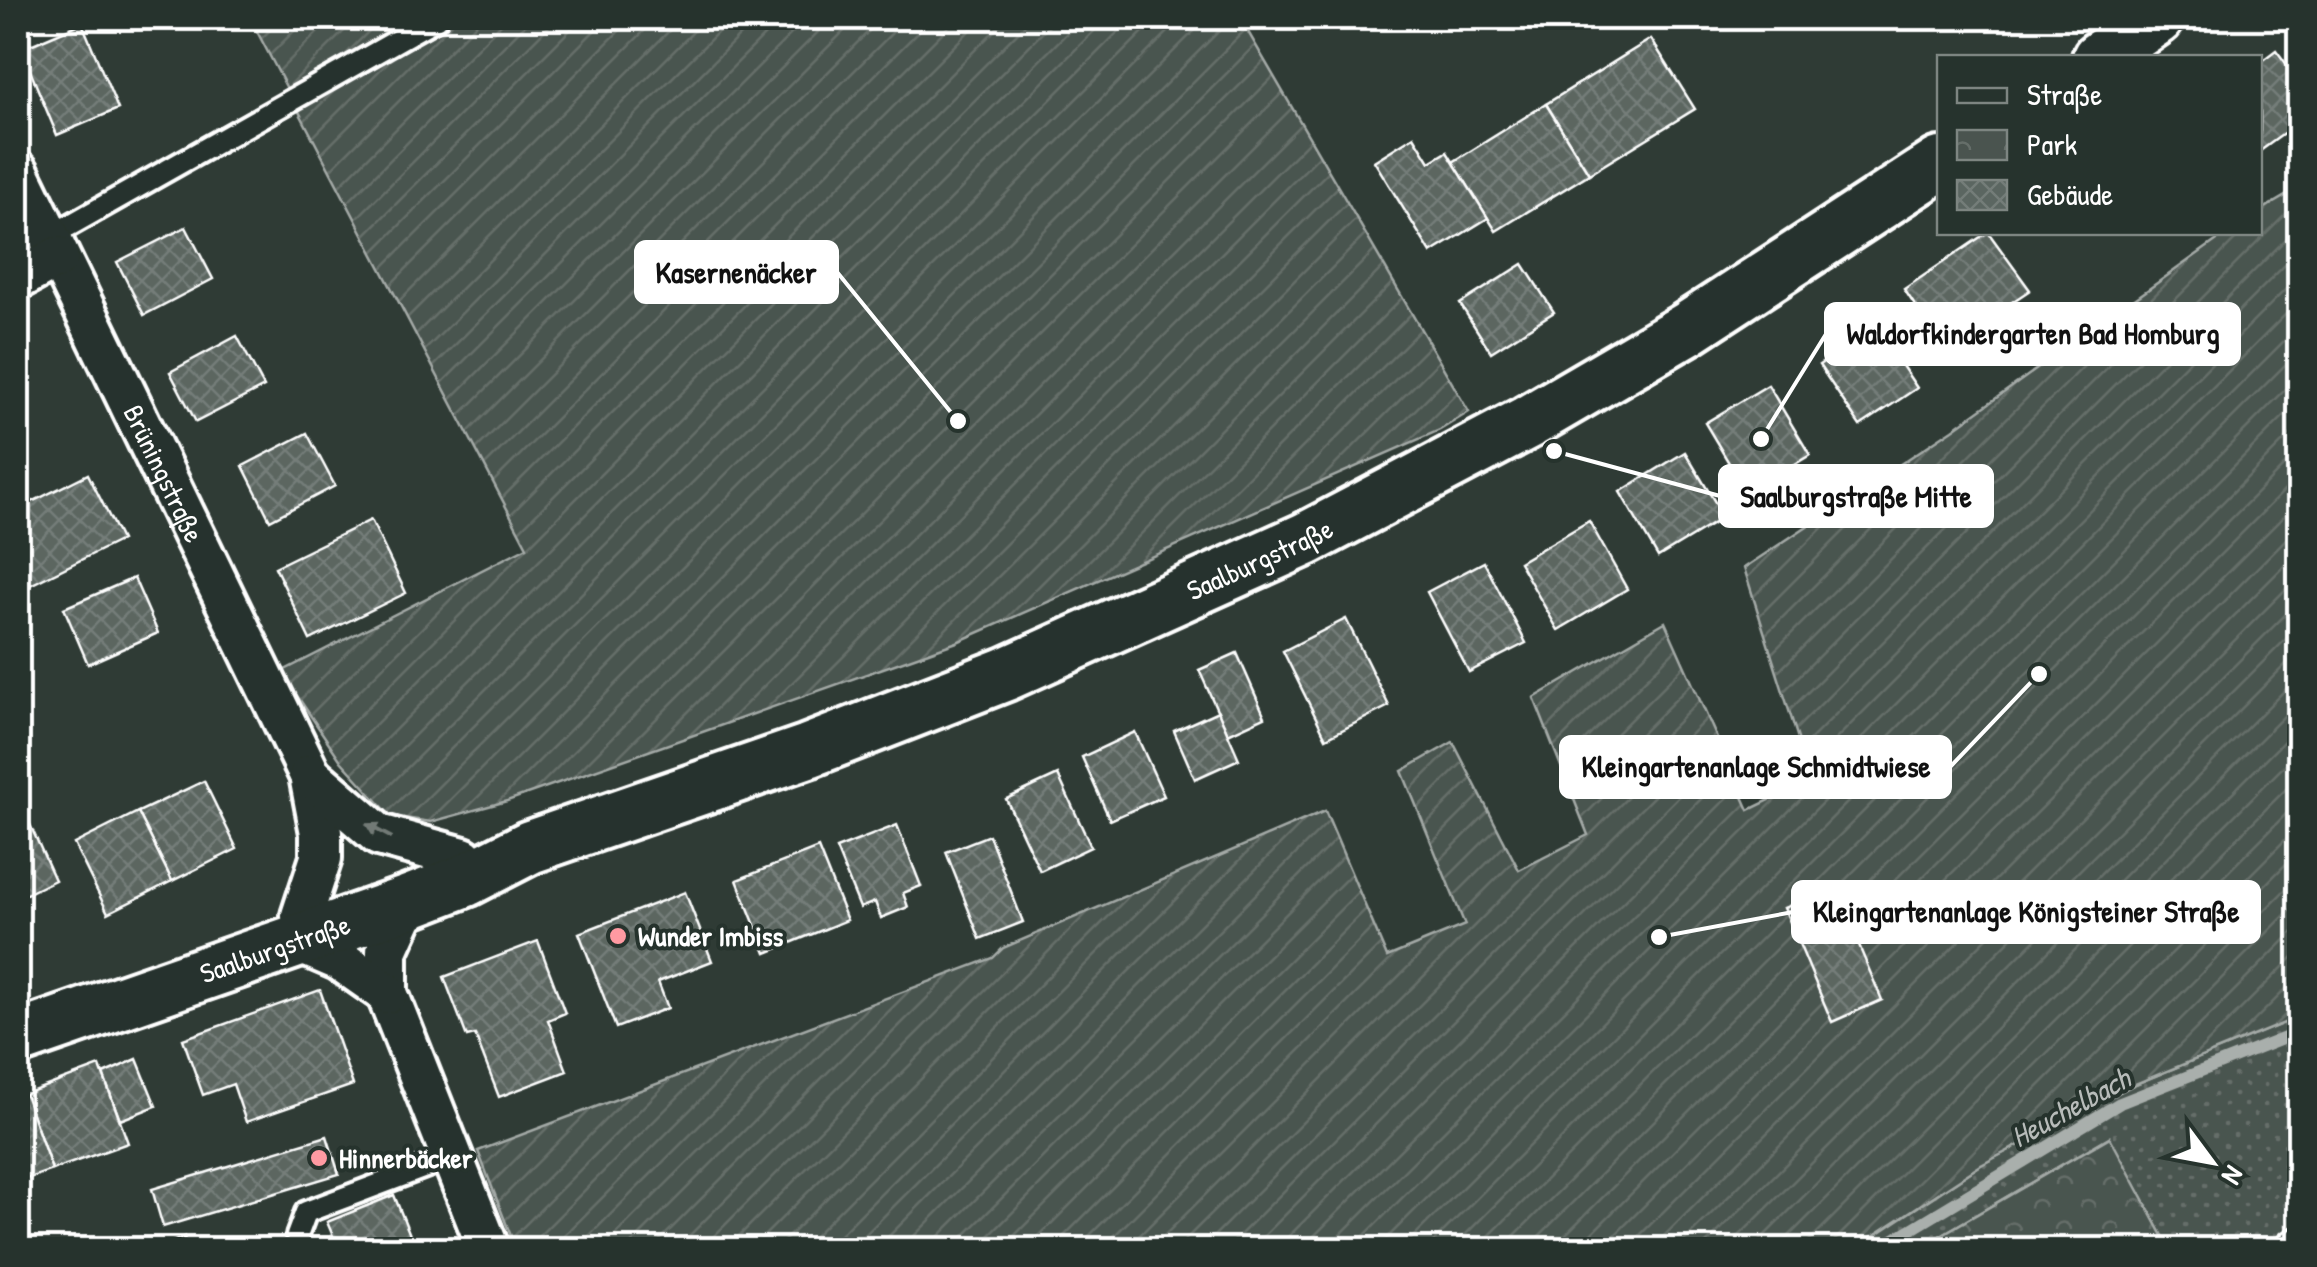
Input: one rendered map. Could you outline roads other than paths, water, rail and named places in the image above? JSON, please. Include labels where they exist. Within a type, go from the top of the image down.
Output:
[{"type":"street","points":[[2103,55],[2156,18]]},
{"type":"street","name":"Saalburgstraße","points":[[300,929],[410,902],[466,880],[530,847],[808,752],[908,713],[1182,597],[1306,539],[1528,422],[1687,330],[1937,166]]},
{"type":"street","name":"Brüningstraße","points":[[18,172],[310,775],[321,833],[321,858],[300,929]]},
{"type":"street","points":[[18,279],[53,247]]},
{"type":"street","name":"Brüningstraße","points":[[310,775],[379,834],[463,858]]},
{"type":"street","name":"Saalburgstraße","points":[[18,1038],[300,929],[463,858],[530,847]]},
{"type":"street","points":[[410,902],[387,952],[387,994],[488,1250]]},
{"type":"street","name":"Saalburgstraße","points":[[18,1005],[294,910],[300,929]]},
{"type":"street","points":[[300,929],[387,994]]},
{"type":"lane","points":[[53,247],[437,18]]},
{"type":"lane","points":[[302,1250],[297,1236],[306,1212],[452,1157]]},
{"type":"waterway","name":"Heuchelbach","points":[[1877,1250],[2120,1103],[2300,1032]]},
{"type":"place","name":"Kasernenäcker","points":[[958,421]]},
{"type":"place","name":"Waldorfkindergarten Bad Homburg","points":[[1761,439]]},
{"type":"place","name":"Saalburgstraße Mitte","points":[[1554,451]]},
{"type":"place","name":"Kleingartenanlage Schmidtwiese","points":[[2039,674]]},
{"type":"place","name":"Wunder Imbiss","points":[[618,936]]},
{"type":"place","name":"Kleingartenanlage Königsteiner Straße","points":[[1659,937]]},
{"type":"place","name":"Hinnerbäcker","points":[[319,1158]]}]
